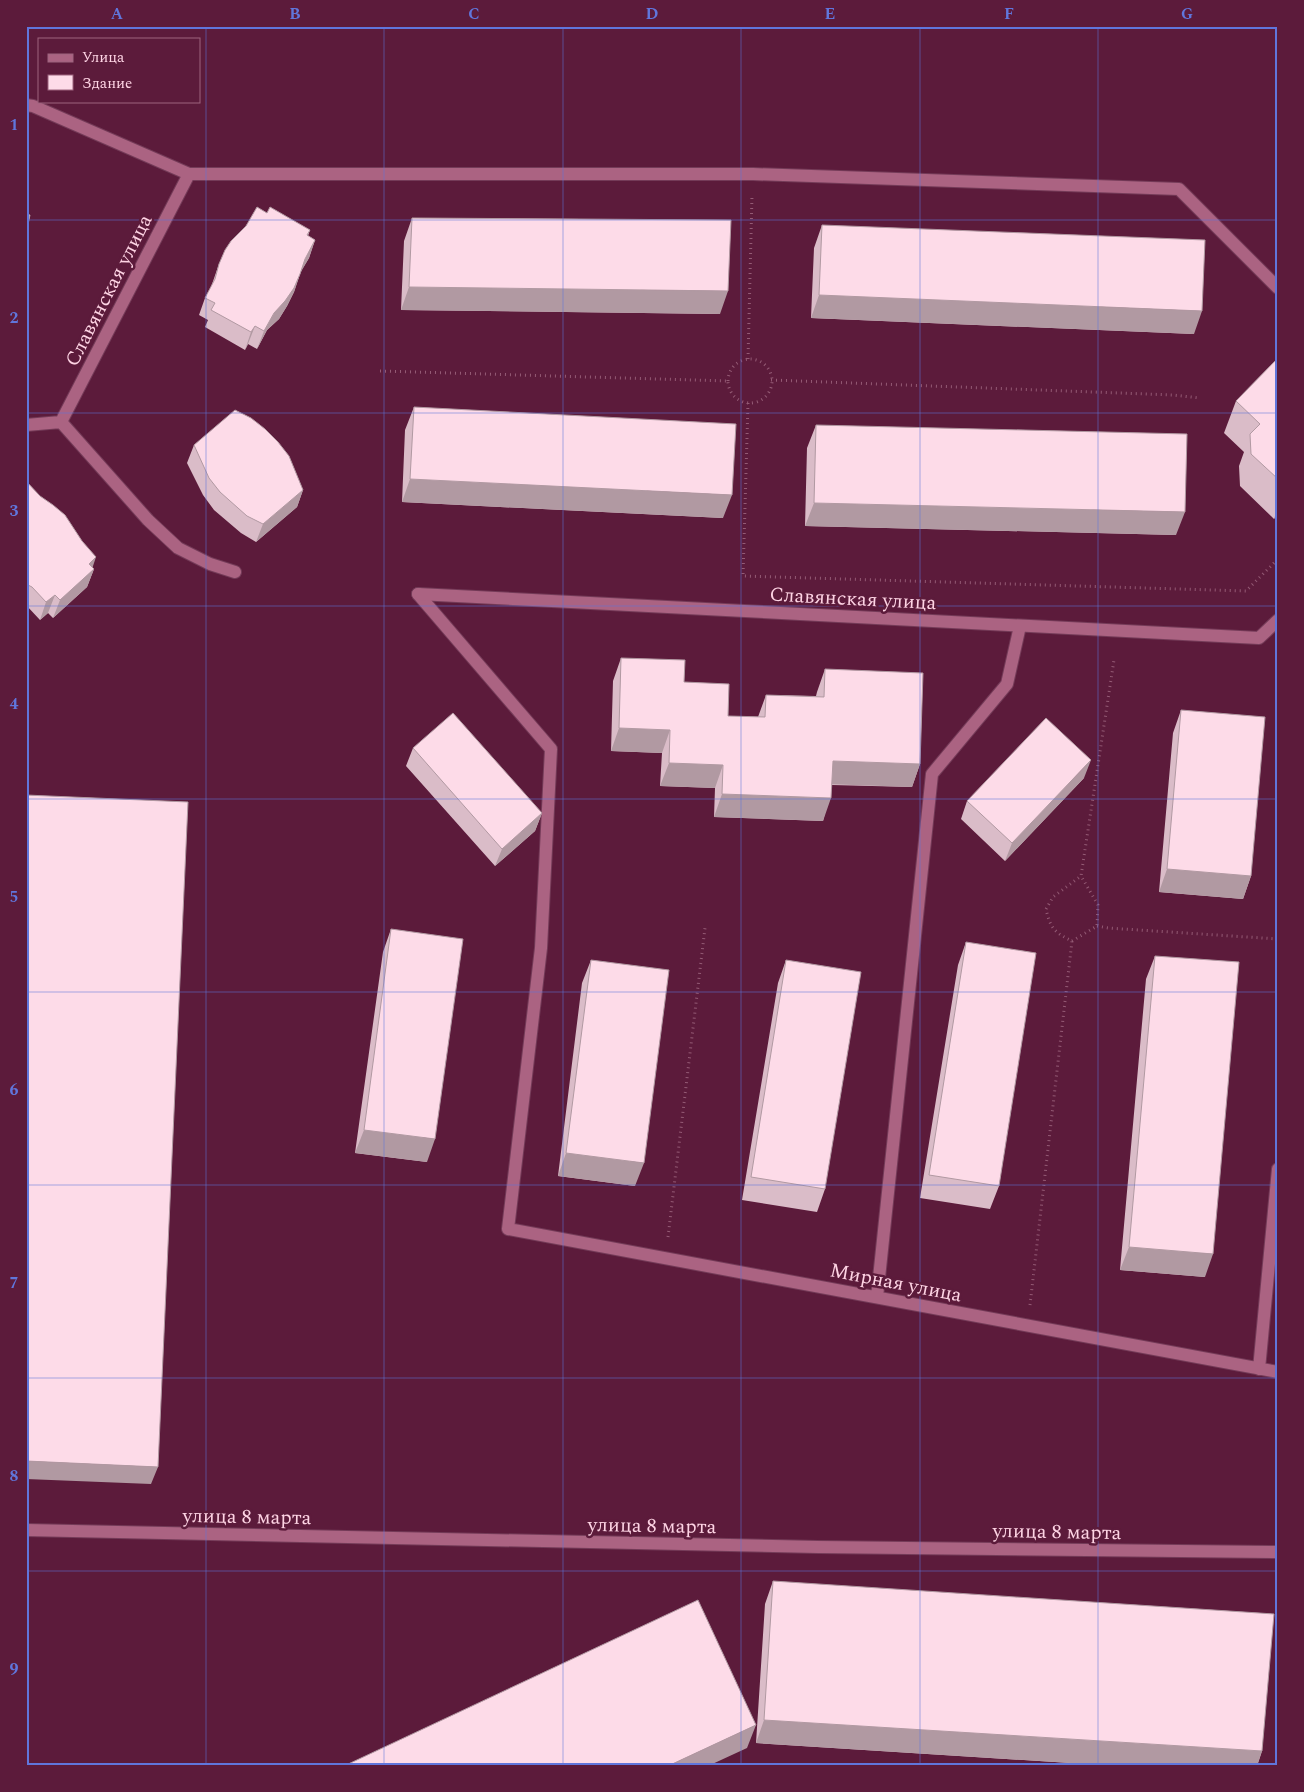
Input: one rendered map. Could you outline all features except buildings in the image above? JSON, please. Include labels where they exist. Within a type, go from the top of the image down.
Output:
[{"type":"street","points":[[26,105],[33,106],[189,174],[753,174],[1179,189],[1278,288]]},
{"type":"street","name":"Славянская улица","points":[[61,422],[189,174]]},
{"type":"street","points":[[26,425],[61,422],[148,520],[178,548],[210,564],[235,572]]},
{"type":"street","name":"Славянская улица","points":[[508,1228],[541,948],[550,749],[418,594],[1259,638],[1278,620]]},
{"type":"street","points":[[877,1297],[932,774],[1008,684],[1020,626]]},
{"type":"street","points":[[1259,1369],[1278,1169]]},
{"type":"street","name":"Мирная улица","points":[[508,1228],[1278,1372]]},
{"type":"street","name":"улица 8 марта","points":[[26,1530],[818,1547],[1278,1552]]},
{"type":"path","points":[[748,359],[753,174]]},
{"type":"path","points":[[748,359],[757,360],[764,364],[770,372],[771,380],[770,389],[765,397],[748,403],[738,400],[730,392],[728,381],[730,370],[738,362],[748,359]]},
{"type":"path","points":[[380,371],[728,381]]},
{"type":"path","points":[[771,380],[1173,395],[1200,398]]},
{"type":"path","points":[[748,403],[743,576],[1246,591],[1278,559]]},
{"type":"path","points":[[1098,926],[1098,905],[1081,876],[1114,660]]},
{"type":"path","points":[[1072,941],[1058,934],[1049,922],[1046,909],[1053,897],[1081,876]]},
{"type":"path","points":[[1072,941],[1098,926],[1278,939]]},
{"type":"path","points":[[666,1258],[705,928]]},
{"type":"path","points":[[1028,1326],[1072,941]]}]
